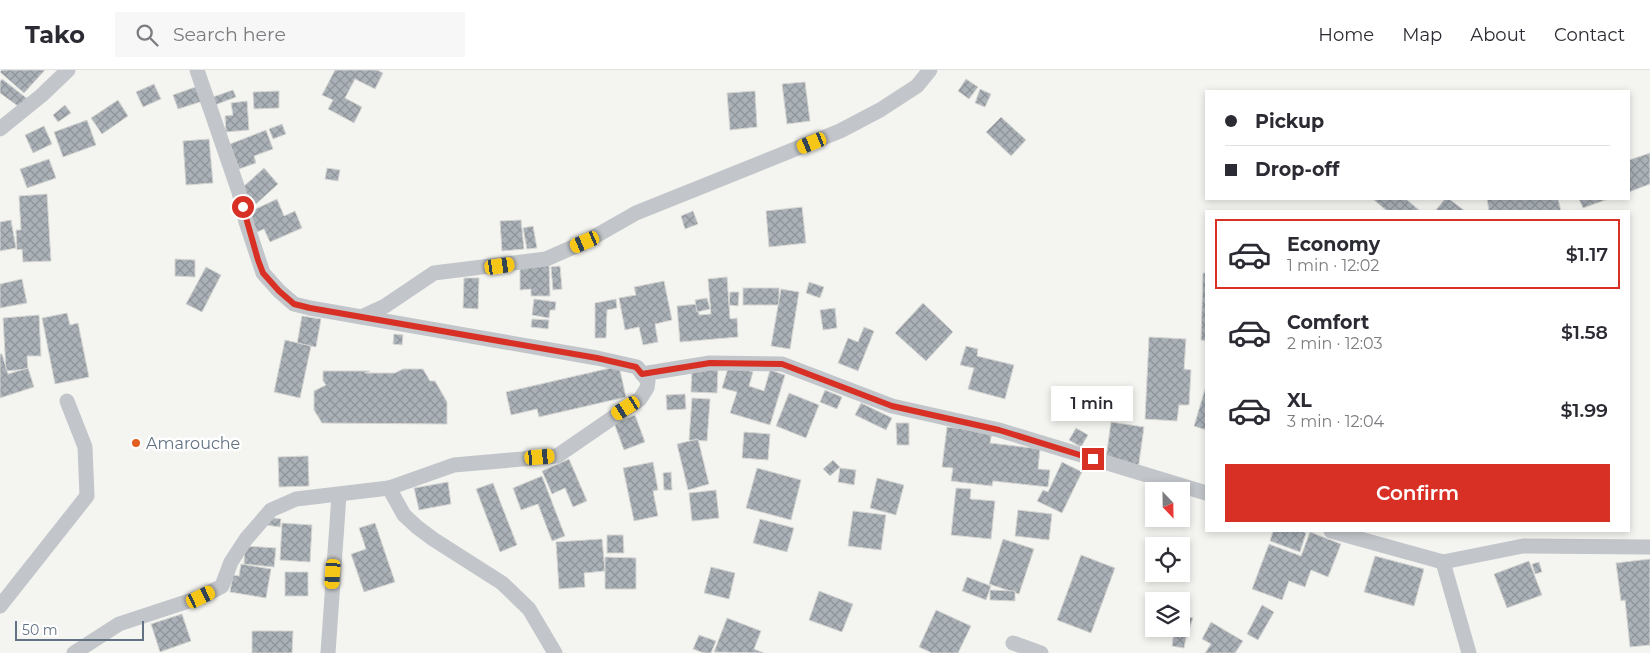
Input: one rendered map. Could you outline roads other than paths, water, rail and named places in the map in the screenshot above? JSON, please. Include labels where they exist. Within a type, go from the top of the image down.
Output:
[{"type":"street","points":[[0,129],[68,70]]},
{"type":"street","points":[[74,653],[119,624],[201,597],[222,586],[231,562],[246,539],[271,510],[296,500],[389,488],[454,465],[557,456],[640,399],[647,388],[648,381],[636,367],[597,358],[294,304],[263,273],[246,222],[239,192],[197,70]]},
{"type":"street","points":[[361,317],[385,306],[434,273],[546,259],[585,242],[636,212],[840,132],[880,110],[917,86],[930,70]]},
{"type":"street","points":[[642,374],[710,363],[782,364],[892,406],[999,430],[1205,493]]},
{"type":"street","points":[[0,606],[87,496],[85,447],[67,401]]},
{"type":"street","points":[[389,488],[404,515],[417,527],[433,540],[502,583],[529,609],[555,653]]},
{"type":"street","points":[[328,653],[339,495]]},
{"type":"street","points":[[1334,532],[1443,562],[1523,546],[1650,548]]},
{"type":"street","points":[[1443,562],[1469,653]]},
{"type":"street","points":[[1013,643],[1041,653]]},
{"type":"place","name":"Amarouche","points":[[136,443]]}]
